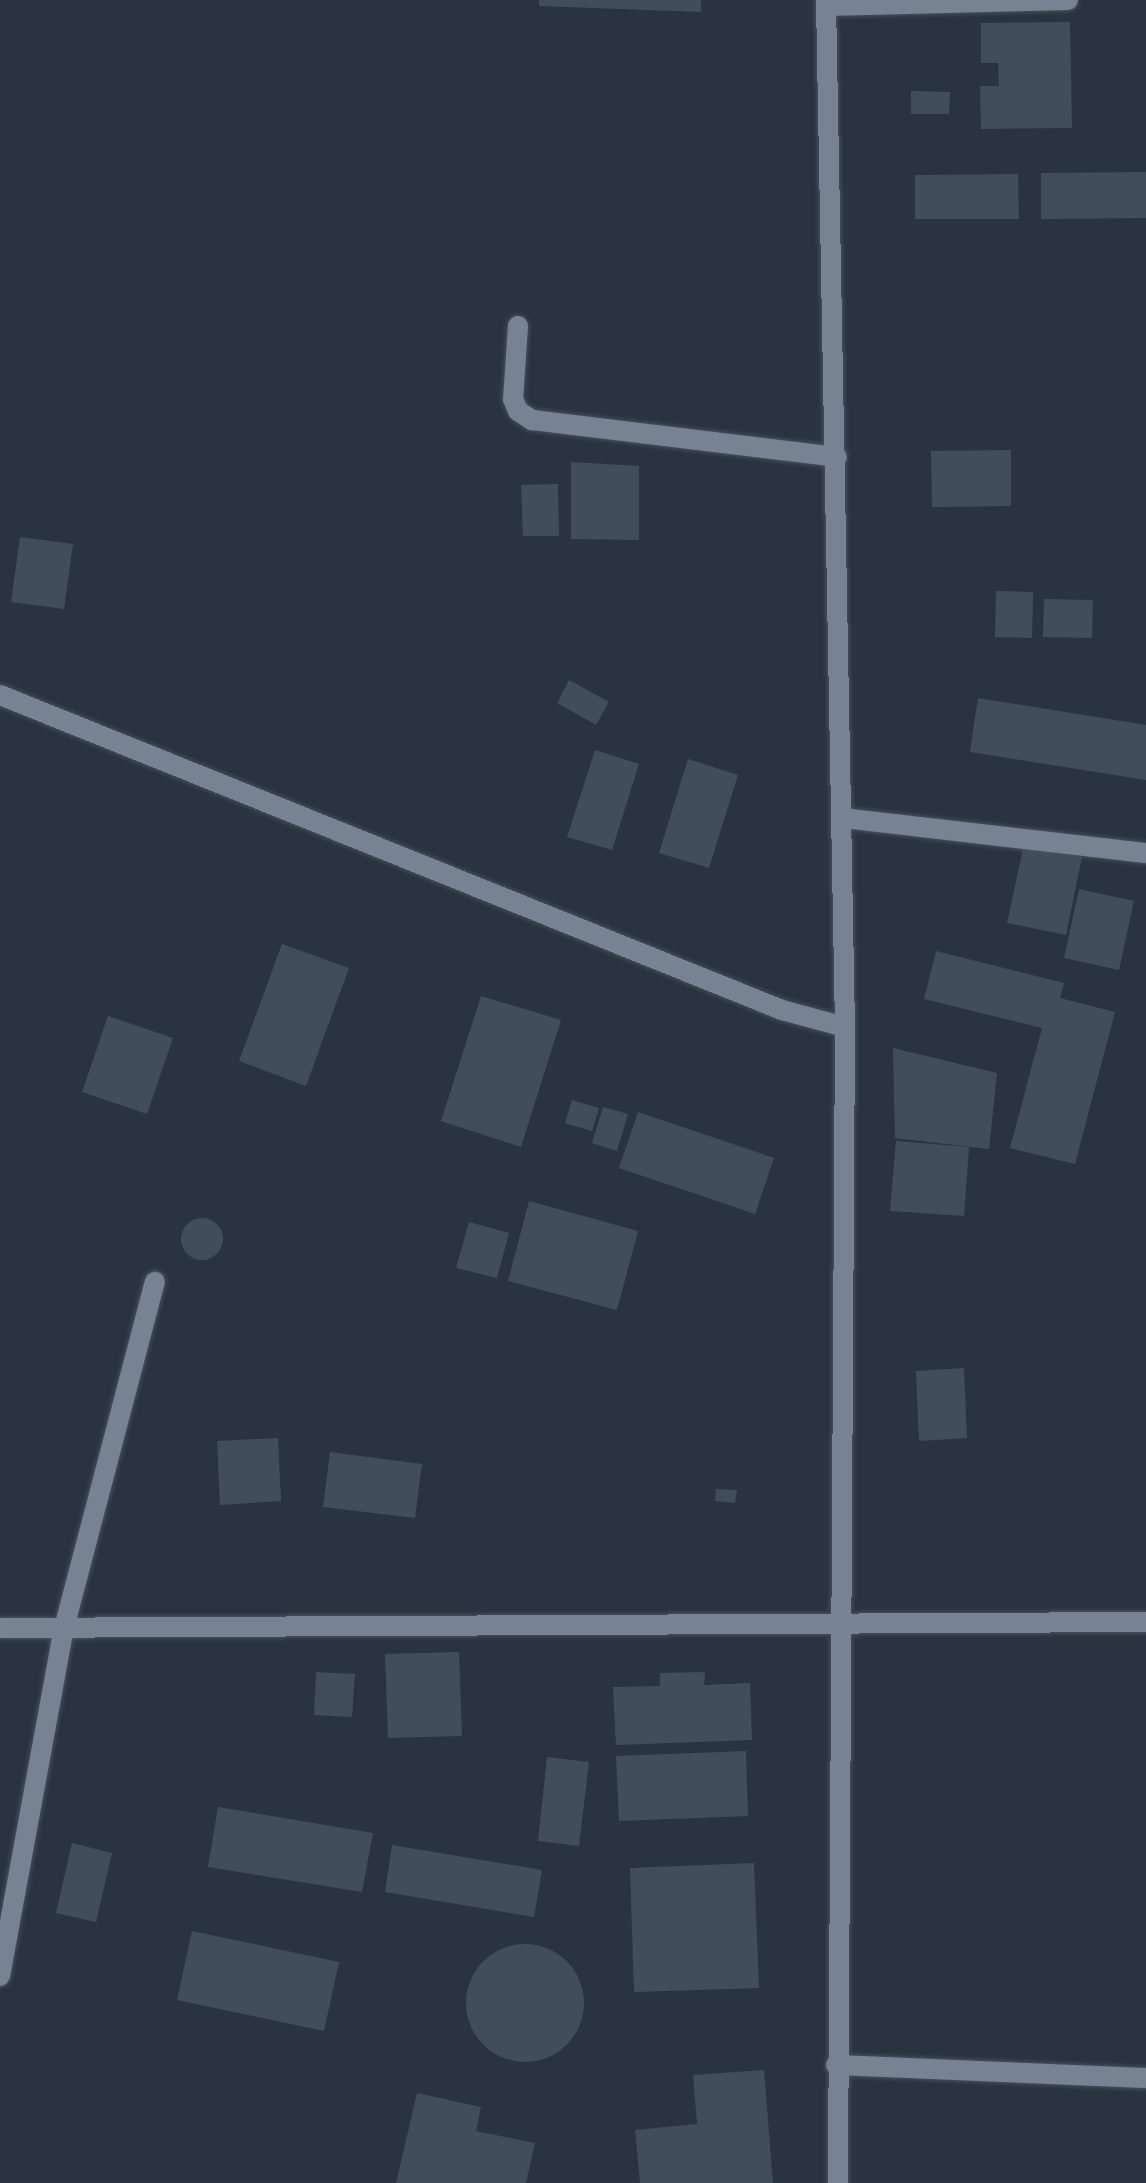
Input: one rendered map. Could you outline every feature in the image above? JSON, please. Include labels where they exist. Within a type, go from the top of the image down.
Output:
[{"type":"street","points":[[838,2183],[836,2065],[843,1623],[845,1027],[837,457],[826,3],[1068,0]]},
{"type":"street","points":[[518,326],[513,399],[518,411],[532,420],[837,457]]},
{"type":"street","points":[[0,695],[782,1010],[845,1027]]},
{"type":"street","points":[[843,818],[1146,853]]},
{"type":"street","points":[[0,1976],[64,1628],[155,1282]]},
{"type":"street","points":[[0,1628],[1146,1622]]},
{"type":"street","points":[[836,2065],[1146,2078]]},
{"type":"building","points":[[539,0],[701,0],[701,12],[539,6]]},
{"type":"building","points":[[1070,22],[1072,128],[981,129],[980,86],[999,86],[998,63],[981,63],[981,23]]},
{"type":"building","points":[[911,91],[950,92],[949,114],[911,114]]},
{"type":"building","points":[[1146,172],[1146,218],[1041,219],[1041,173]]},
{"type":"building","points":[[1018,174],[1019,219],[915,219],[915,175]]},
{"type":"building","points":[[1011,450],[1011,506],[932,507],[931,451]]},
{"type":"building","points":[[571,462],[639,466],[639,540],[571,539]]},
{"type":"building","points":[[558,484],[559,536],[523,536],[521,485]]},
{"type":"building","points":[[20,537],[73,544],[64,609],[11,602]]},
{"type":"building","points":[[996,591],[1033,592],[1032,638],[995,637]]},
{"type":"building","points":[[1044,599],[1093,600],[1092,638],[1043,637]]},
{"type":"building","points":[[569,680],[609,702],[596,725],[557,703]]},
{"type":"building","points":[[978,698],[1146,725],[1146,780],[970,752]]},
{"type":"building","points":[[595,750],[639,764],[612,850],[567,837]]},
{"type":"building","points":[[688,759],[738,775],[709,868],[659,853]]},
{"type":"building","points":[[1024,844],[1082,857],[1066,935],[1007,923]]},
{"type":"building","points":[[1079,889],[1134,901],[1119,970],[1064,958]]},
{"type":"building","points":[[282,944],[349,968],[306,1086],[239,1061]]},
{"type":"building","points":[[936,951],[1064,983],[1060,998],[1115,1012],[1075,1164],[1010,1148],[1042,1028],[924,999]]},
{"type":"building","points":[[481,996],[561,1020],[521,1147],[441,1121]]},
{"type":"building","points":[[108,1016],[173,1038],[147,1114],[82,1092]]},
{"type":"building","points":[[893,1048],[997,1073],[989,1149],[895,1138]]},
{"type":"building","points":[[572,1100],[599,1108],[592,1131],[565,1123]]},
{"type":"building","points":[[603,1107],[628,1114],[617,1151],[592,1143]]},
{"type":"building","points":[[638,1112],[774,1158],[755,1214],[619,1168]]},
{"type":"building","points":[[896,1141],[969,1147],[964,1216],[890,1211]]},
{"type":"building","points":[[529,1201],[638,1231],[617,1310],[508,1281]]},
{"type":"building","points":[[202,1218],[217,1224],[223,1239],[217,1254],[202,1260],[187,1254],[181,1239],[187,1224]]},
{"type":"building","points":[[469,1222],[509,1233],[497,1278],[456,1268]]},
{"type":"building","points":[[964,1368],[967,1438],[919,1441],[916,1371]]},
{"type":"building","points":[[278,1438],[281,1501],[220,1505],[217,1441]]},
{"type":"building","points":[[330,1452],[422,1464],[415,1518],[323,1507]]},
{"type":"building","points":[[716,1489],[737,1490],[735,1503],[715,1501]]},
{"type":"building","points":[[459,1652],[462,1736],[388,1738],[385,1654]]},
{"type":"building","points":[[316,1672],[355,1674],[352,1717],[314,1715]]},
{"type":"building","points":[[705,1672],[704,1685],[750,1683],[752,1740],[616,1745],[613,1687],[660,1686],[660,1673]]},
{"type":"building","points":[[746,1751],[748,1816],[619,1821],[616,1756]]},
{"type":"building","points":[[547,1757],[589,1762],[579,1846],[538,1841]]},
{"type":"building","points":[[218,1807],[373,1833],[362,1892],[208,1867]]},
{"type":"building","points":[[72,1843],[112,1853],[96,1922],[56,1913]]},
{"type":"building","points":[[392,1845],[542,1870],[534,1917],[385,1892]]},
{"type":"building","points":[[754,1863],[759,1988],[634,1992],[630,1868]]},
{"type":"building","points":[[192,1931],[339,1962],[324,2031],[177,2000]]},
{"type":"building","points":[[525,1944],[558,1954],[574,1970],[584,2003],[574,2036],[558,2052],[525,2062],[492,2052],[476,2036],[466,2003],[476,1970],[492,1954]]},
{"type":"building","points":[[764,2070],[773,2183],[640,2183],[635,2130],[697,2124],[693,2075]]},
{"type":"building","points":[[417,2093],[481,2107],[476,2131],[535,2143],[526,2183],[396,2183]]}]
